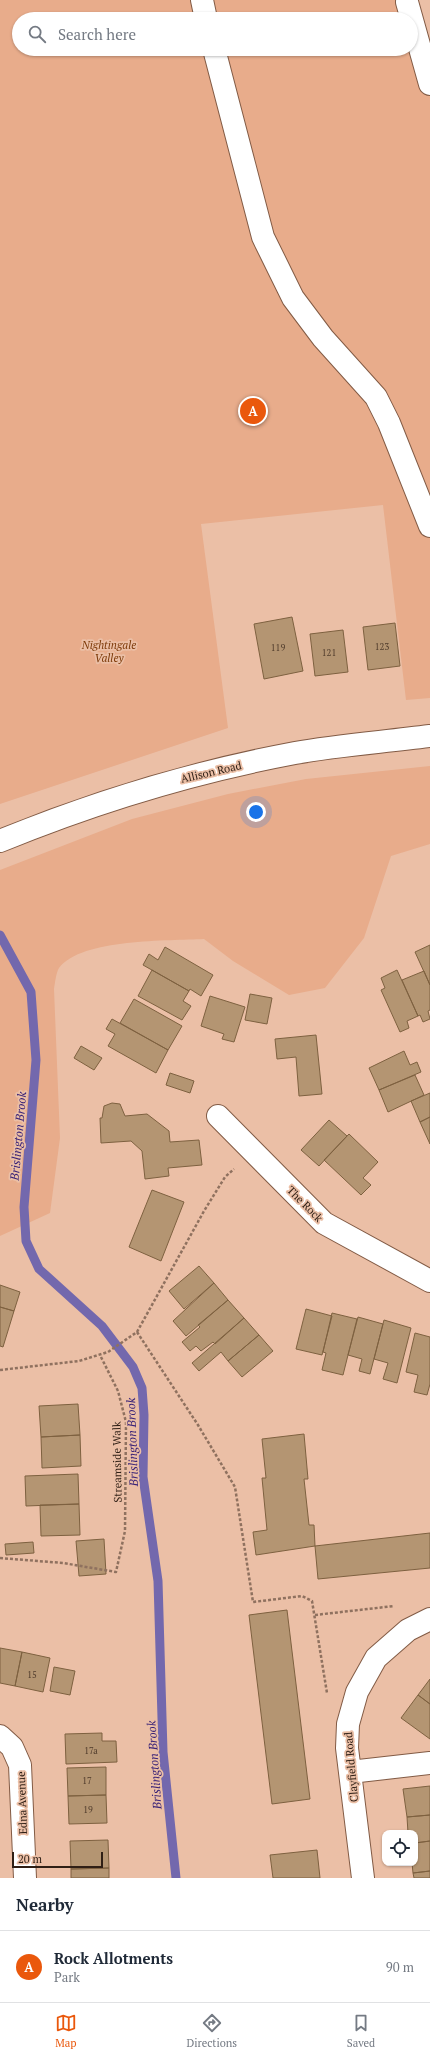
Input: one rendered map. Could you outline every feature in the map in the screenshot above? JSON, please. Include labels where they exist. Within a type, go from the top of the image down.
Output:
[{"type":"street","points":[[202,0],[205,12]]},
{"type":"street","points":[[406,2],[409,12]]},
{"type":"street","points":[[418,43],[430,84]]},
{"type":"street","points":[[216,56],[263,237],[293,298],[323,338],[376,397],[389,423],[430,526]]},
{"type":"street","name":"Allison Road","points":[[0,841],[123,795],[187,777],[296,753],[430,736]]},
{"type":"street","name":"The Rock","points":[[218,1116],[324,1223],[430,1281]]},
{"type":"street","name":"Clayfield Road","points":[[363,1878],[347,1748],[348,1724],[357,1692],[376,1658],[408,1630],[430,1619]]},
{"type":"street","name":"Edna Avenue","points":[[0,1736],[12,1747],[20,1764],[25,1878]]},
{"type":"street","points":[[350,1772],[430,1763]]},
{"type":"path","points":[[0,1370],[79,1361],[108,1352],[135,1333],[225,1176],[253,1151]]},
{"type":"path","points":[[135,1333],[198,1425],[234,1487],[253,1602],[302,1596],[312,1601],[332,1724],[348,1724]]},
{"type":"path","name":"Streamside Walk","points":[[0,1558],[63,1563],[116,1572],[125,1531],[126,1422],[118,1391],[100,1355]]},
{"type":"path","points":[[315,1616],[399,1606]]},
{"type":"green space","name":"Nightingale Valley","points":[[0,0],[409,0],[412,12],[12,12],[12,56],[418,56],[418,36],[430,85],[430,698],[406,700],[383,505],[201,524],[228,728],[0,804]]},
{"type":"green space","points":[[430,766],[430,844],[391,856],[364,938],[325,988],[289,995],[233,961],[204,939],[149,941],[106,946],[86,951],[70,958],[59,968],[56,975],[54,989],[60,1138],[50,1213],[0,1236],[0,870],[132,819],[228,794],[306,779]]},
{"type":"building","points":[[292,617],[303,671],[264,679],[254,624]]},
{"type":"building","points":[[395,623],[400,666],[368,670],[363,627]]},
{"type":"building","points":[[343,630],[348,672],[315,676],[310,634]]},
{"type":"building","points":[[430,945],[430,985],[415,952]]},
{"type":"building","points":[[165,947],[213,975],[201,996],[190,989],[189,991],[143,965],[149,954],[158,960]]},
{"type":"building","points":[[152,970],[189,991],[183,1001],[191,1006],[182,1020],[138,996]]},
{"type":"building","points":[[397,970],[418,1016],[407,1021],[409,1028],[400,1032],[381,990],[385,988],[381,978]]},
{"type":"building","points":[[424,971],[430,985],[430,1010],[428,1011],[430,1019],[423,1022],[420,1015],[418,1016],[402,980]]},
{"type":"building","points":[[250,994],[272,998],[267,1024],[245,1020]]},
{"type":"building","points":[[210,996],[245,1007],[234,1042],[222,1039],[224,1034],[201,1026]]},
{"type":"building","points":[[134,999],[182,1026],[168,1050],[120,1023]]},
{"type":"building","points":[[112,1019],[168,1050],[156,1073],[108,1046],[115,1034],[106,1029]]},
{"type":"building","points":[[316,1035],[322,1094],[299,1096],[296,1057],[277,1059],[275,1039]]},
{"type":"building","points":[[81,1046],[102,1058],[94,1070],[74,1058]]},
{"type":"building","points":[[404,1051],[410,1065],[417,1062],[421,1072],[379,1090],[369,1068]]},
{"type":"building","points":[[170,1073],[194,1081],[190,1093],[166,1085]]},
{"type":"building","points":[[415,1075],[424,1095],[388,1112],[379,1090]]},
{"type":"building","points":[[430,1093],[430,1117],[420,1122],[411,1101]]},
{"type":"building","points":[[112,1103],[120,1104],[125,1116],[147,1114],[169,1131],[170,1142],[199,1140],[202,1165],[168,1168],[169,1176],[145,1179],[142,1151],[131,1141],[101,1143],[100,1118],[102,1118],[104,1106]]},
{"type":"building","points":[[430,1117],[430,1144],[420,1122]]},
{"type":"building","points":[[329,1120],[347,1136],[319,1166],[301,1150]]},
{"type":"building","points":[[349,1134],[378,1162],[363,1178],[371,1185],[361,1195],[324,1160]]},
{"type":"building","points":[[152,1190],[184,1202],[161,1261],[129,1247]]},
{"type":"building","points":[[199,1266],[214,1283],[184,1309],[169,1291]]},
{"type":"building","points":[[214,1283],[228,1300],[186,1336],[173,1321]]},
{"type":"building","points":[[0,1285],[20,1292],[14,1311],[0,1307]]},
{"type":"building","points":[[228,1300],[244,1318],[215,1344],[213,1342],[201,1351],[196,1346],[190,1351],[182,1342],[200,1327],[198,1325]]},
{"type":"building","points":[[0,1307],[14,1311],[3,1347],[0,1346]]},
{"type":"building","points":[[306,1309],[332,1316],[322,1355],[296,1349]]},
{"type":"building","points":[[332,1313],[357,1319],[343,1375],[322,1370],[326,1353],[323,1352]]},
{"type":"building","points":[[358,1317],[383,1324],[370,1374],[359,1371],[362,1359],[348,1355]]},
{"type":"building","points":[[244,1318],[259,1335],[228,1361],[221,1352],[199,1371],[192,1363]]},
{"type":"building","points":[[384,1320],[411,1328],[397,1383],[383,1379],[388,1363],[374,1359]]},
{"type":"building","points":[[415,1333],[430,1337],[430,1384],[427,1395],[414,1392],[418,1375],[406,1372]]},
{"type":"building","points":[[259,1335],[273,1351],[242,1377],[228,1361]]},
{"type":"building","points":[[78,1404],[80,1435],[41,1437],[39,1406]]},
{"type":"building","points":[[304,1434],[308,1479],[304,1479],[309,1525],[314,1525],[315,1546],[256,1555],[253,1532],[267,1530],[262,1478],[266,1478],[262,1439]]},
{"type":"building","points":[[80,1435],[81,1466],[42,1468],[41,1437]]},
{"type":"building","points":[[78,1474],[79,1504],[26,1506],[25,1476]]},
{"type":"building","points":[[79,1504],[80,1535],[41,1536],[40,1505]]},
{"type":"building","points":[[430,1533],[430,1568],[318,1579],[315,1546]]},
{"type":"building","points":[[104,1539],[106,1574],[79,1576],[76,1541]]},
{"type":"building","points":[[33,1542],[34,1553],[6,1555],[5,1544]]},
{"type":"building","points":[[287,1610],[310,1799],[272,1804],[249,1615]]},
{"type":"building","points":[[0,1648],[22,1652],[15,1686],[0,1683]]},
{"type":"building","points":[[22,1652],[50,1658],[43,1692],[15,1686]]},
{"type":"building","points":[[54,1667],[75,1671],[70,1695],[50,1691]]},
{"type":"building","points":[[430,1679],[430,1704],[418,1695]]},
{"type":"building","points":[[418,1695],[430,1704],[430,1739],[401,1718]]},
{"type":"building","points":[[102,1733],[102,1741],[116,1741],[117,1762],[66,1764],[65,1734]]},
{"type":"building","points":[[106,1767],[106,1795],[68,1796],[67,1768]]},
{"type":"building","points":[[430,1786],[430,1815],[407,1817],[403,1789]]},
{"type":"building","points":[[106,1795],[107,1823],[69,1824],[68,1796]]},
{"type":"building","points":[[430,1815],[430,1841],[418,1843],[418,1830],[408,1830],[407,1817]]},
{"type":"building","points":[[108,1840],[109,1868],[71,1869],[70,1841]]},
{"type":"building","points":[[430,1841],[430,1871],[413,1873],[412,1866],[418,1866],[418,1843]]},
{"type":"building","points":[[317,1850],[320,1878],[273,1878],[270,1855]]},
{"type":"building","points":[[109,1868],[109,1878],[71,1878],[71,1869]]},
{"type":"building","points":[[430,1871],[430,1878],[414,1878],[413,1873]]},
{"type":"waterway","name":"Brislington Brook","points":[[0,935],[31,992],[36,1060],[24,1207],[26,1241],[39,1269],[102,1326],[133,1367],[142,1388],[144,1415],[143,1477],[158,1581],[163,1752],[176,1878]]},
{"type":"place","name":"Rock Allotments","points":[[253,411]]}]
